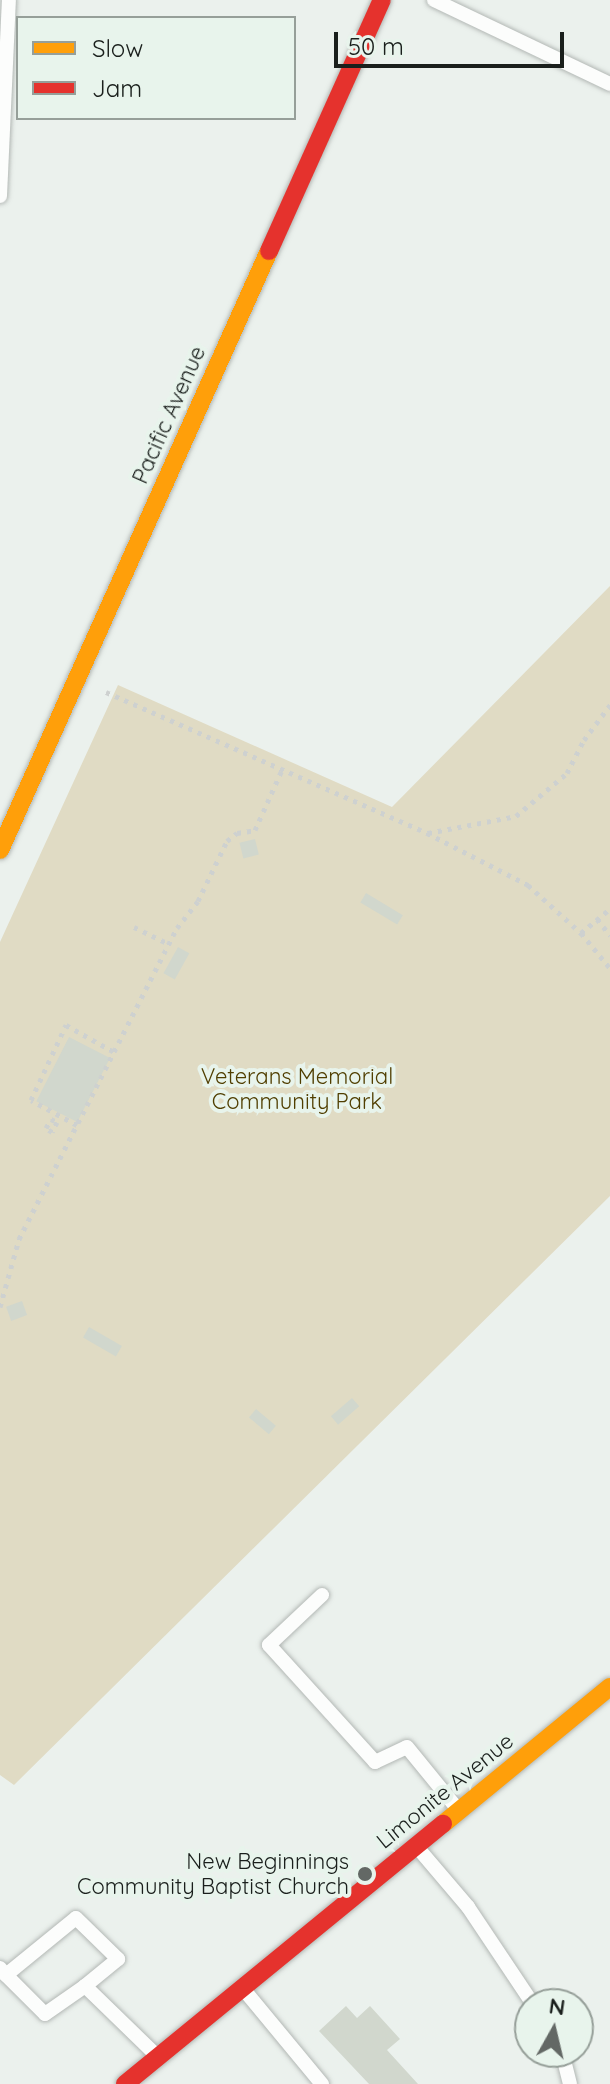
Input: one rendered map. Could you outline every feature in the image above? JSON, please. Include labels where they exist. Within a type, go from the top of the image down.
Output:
[{"type":"street","name":"Pacific Avenue","points":[[0,850],[382,0]]},
{"type":"street","name":"Limonite Avenue","points":[[125,2084],[610,1687]]},
{"type":"lane","points":[[0,196],[9,0]]},
{"type":"lane","points":[[434,0],[610,84]]},
{"type":"lane","points":[[322,1595],[269,1645],[375,1762],[407,1747],[459,1810]]},
{"type":"lane","points":[[416,1845],[468,1907],[522,1988]]},
{"type":"lane","points":[[76,1918],[118,1959],[45,2014],[3,1972],[76,1918]]},
{"type":"lane","points":[[85,1986],[158,2057]]},
{"type":"lane","points":[[242,1988],[322,2084]]},
{"type":"path","points":[[98,688],[427,833],[528,885],[581,933],[610,968]]},
{"type":"path","points":[[427,833],[516,816],[567,773],[584,740],[610,705]]},
{"type":"path","points":[[0,1307],[19,1239],[169,944],[198,901],[227,841],[237,833],[255,830],[282,770]]},
{"type":"path","points":[[581,933],[610,909]]},
{"type":"path","points":[[597,919],[610,935]]},
{"type":"path","points":[[134,927],[169,944]]},
{"type":"path","points":[[77,1125],[31,1100],[66,1025],[116,1053]]},
{"type":"green space","name":"Veterans Memorial Community Park","points":[[610,586],[610,1196],[14,1785],[0,1775],[0,942],[118,685],[392,807]]},
{"type":"building","points":[[255,839],[259,855],[243,858],[239,843]]},
{"type":"building","points":[[366,893],[403,915],[397,925],[360,902]]},
{"type":"building","points":[[178,947],[189,953],[175,980],[163,973]]},
{"type":"building","points":[[69,1037],[110,1058],[77,1122],[36,1101]]},
{"type":"building","points":[[22,1301],[27,1315],[11,1321],[6,1307]]},
{"type":"building","points":[[89,1327],[122,1346],[116,1356],[83,1337]]},
{"type":"building","points":[[352,1398],[359,1406],[338,1425],[331,1416]]},
{"type":"building","points":[[256,1409],[276,1426],[269,1434],[249,1417]]},
{"type":"building","points":[[346,2006],[357,2018],[370,2006],[400,2039],[387,2050],[418,2084],[369,2084],[319,2031]]},
{"type":"traffic: slow","points":[[0,850],[269,251]]},
{"type":"traffic: slow","points":[[443,1824],[610,1687]]},
{"type":"traffic: jam","points":[[269,251],[382,0]]},
{"type":"traffic: jam","points":[[125,2084],[443,1824]]},
{"type":"place","name":"New Beginnings Community Baptist Church","points":[[365,1874]]}]
